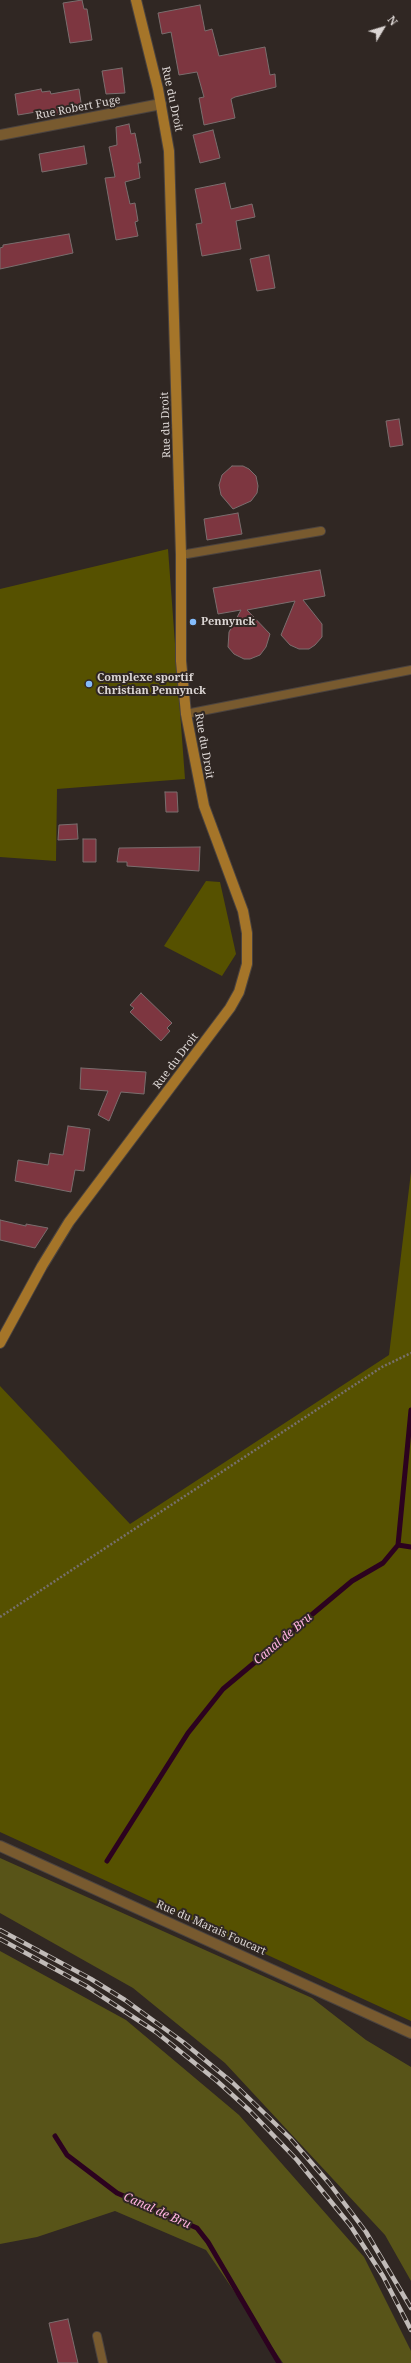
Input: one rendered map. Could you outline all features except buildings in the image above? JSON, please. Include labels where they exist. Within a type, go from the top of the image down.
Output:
[{"type":"street","name":"Rue du Droit","points":[[0,1344],[42,1266],[69,1222],[226,1015],[242,982],[248,954],[244,917],[204,806],[192,751],[186,714],[182,661],[181,555],[169,144],[136,0]]},
{"type":"street","name":"Rue Robert Fuge","points":[[0,135],[161,104]]},
{"type":"street","name":"Rue du Marais Foucart","points":[[0,1846],[411,2034]]},
{"type":"lane","points":[[181,555],[321,531]]},
{"type":"lane","points":[[186,714],[411,670]]},
{"type":"lane","points":[[97,2336],[103,2363]]},
{"type":"path","points":[[0,1617],[382,1367],[410,1353]]},
{"type":"shaded area","name":"Complexe sportif Christian Pennynck","points":[[168,549],[185,779],[57,789],[56,861],[0,857],[0,589]]},
{"type":"shaded area","points":[[206,881],[220,882],[236,954],[222,976],[164,946]]},
{"type":"shaded area","points":[[411,1172],[411,2021],[0,1832],[0,1386],[130,1524],[389,1355]]},
{"type":"shaded area","points":[[0,1858],[312,1998],[366,2040],[411,2067],[411,2281],[385,2235],[225,2063],[133,1988],[0,1913]]},
{"type":"shaded area","points":[[0,1951],[126,2020],[239,2115],[364,2257],[411,2351],[411,2363],[283,2363],[206,2250],[115,2211],[37,2237],[0,2244]]},
{"type":"waterway","name":"Canal de Bru","points":[[107,1861],[188,1733],[223,1689],[352,1581],[383,1563],[398,1545],[411,1410]]},
{"type":"waterway","points":[[398,1545],[411,1547]]},
{"type":"waterway","name":"Canal de Bru","points":[[55,2136],[67,2155],[117,2193],[197,2228],[208,2242],[279,2363]]},
{"type":"railway","points":[[0,1930],[91,1979],[125,2000],[183,2042],[233,2083],[290,2138],[329,2183],[366,2232],[411,2308]]},
{"type":"railway","points":[[0,1939],[86,1986],[156,2032],[217,2081],[249,2110],[297,2160],[350,2225],[383,2276],[411,2330]]},
{"type":"place","name":"Pennynck","points":[[193,622]]},
{"type":"place","name":"Complexe sportif Christian Pennynck","points":[[89,684]]}]
